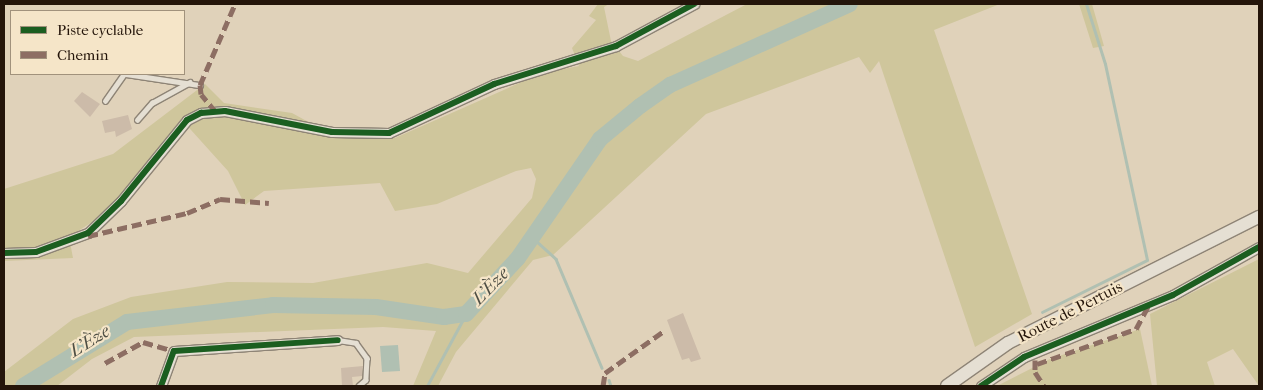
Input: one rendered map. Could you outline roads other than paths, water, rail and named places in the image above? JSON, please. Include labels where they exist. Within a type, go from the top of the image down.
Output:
[{"type":"main road","name":"Route de Pertuis","points":[[947,386],[1008,343],[1259,217]]},
{"type":"main road","name":"Route de Pertuis","points":[[1199,248],[1259,223]]},
{"type":"street","points":[[4,253],[36,252],[88,233],[122,201],[187,120],[201,113],[225,111],[332,132],[389,133],[494,84],[616,46],[694,4]]},
{"type":"street","points":[[981,386],[1024,357],[1174,295],[1259,247]]},
{"type":"street","points":[[161,386],[174,351],[338,340]]},
{"type":"lane","points":[[105,102],[124,75]]},
{"type":"lane","points":[[133,75],[200,85]]},
{"type":"lane","points":[[136,120],[152,103],[190,82]]},
{"type":"lane","points":[[338,340],[356,343],[367,358],[366,380],[359,386]]},
{"type":"waterway","name":"L'Èze","points":[[23,386],[127,322],[273,305],[376,307],[444,317],[466,314],[518,258],[600,139],[640,106],[670,85],[850,4]]},
{"type":"waterway","points":[[1042,312],[1147,260],[1105,64],[1086,4]]},
{"type":"waterway","points":[[533,238],[556,259],[602,368]]},
{"type":"waterway","points":[[427,386],[466,314]]},
{"type":"waterway","points":[[609,380],[611,386]]}]
